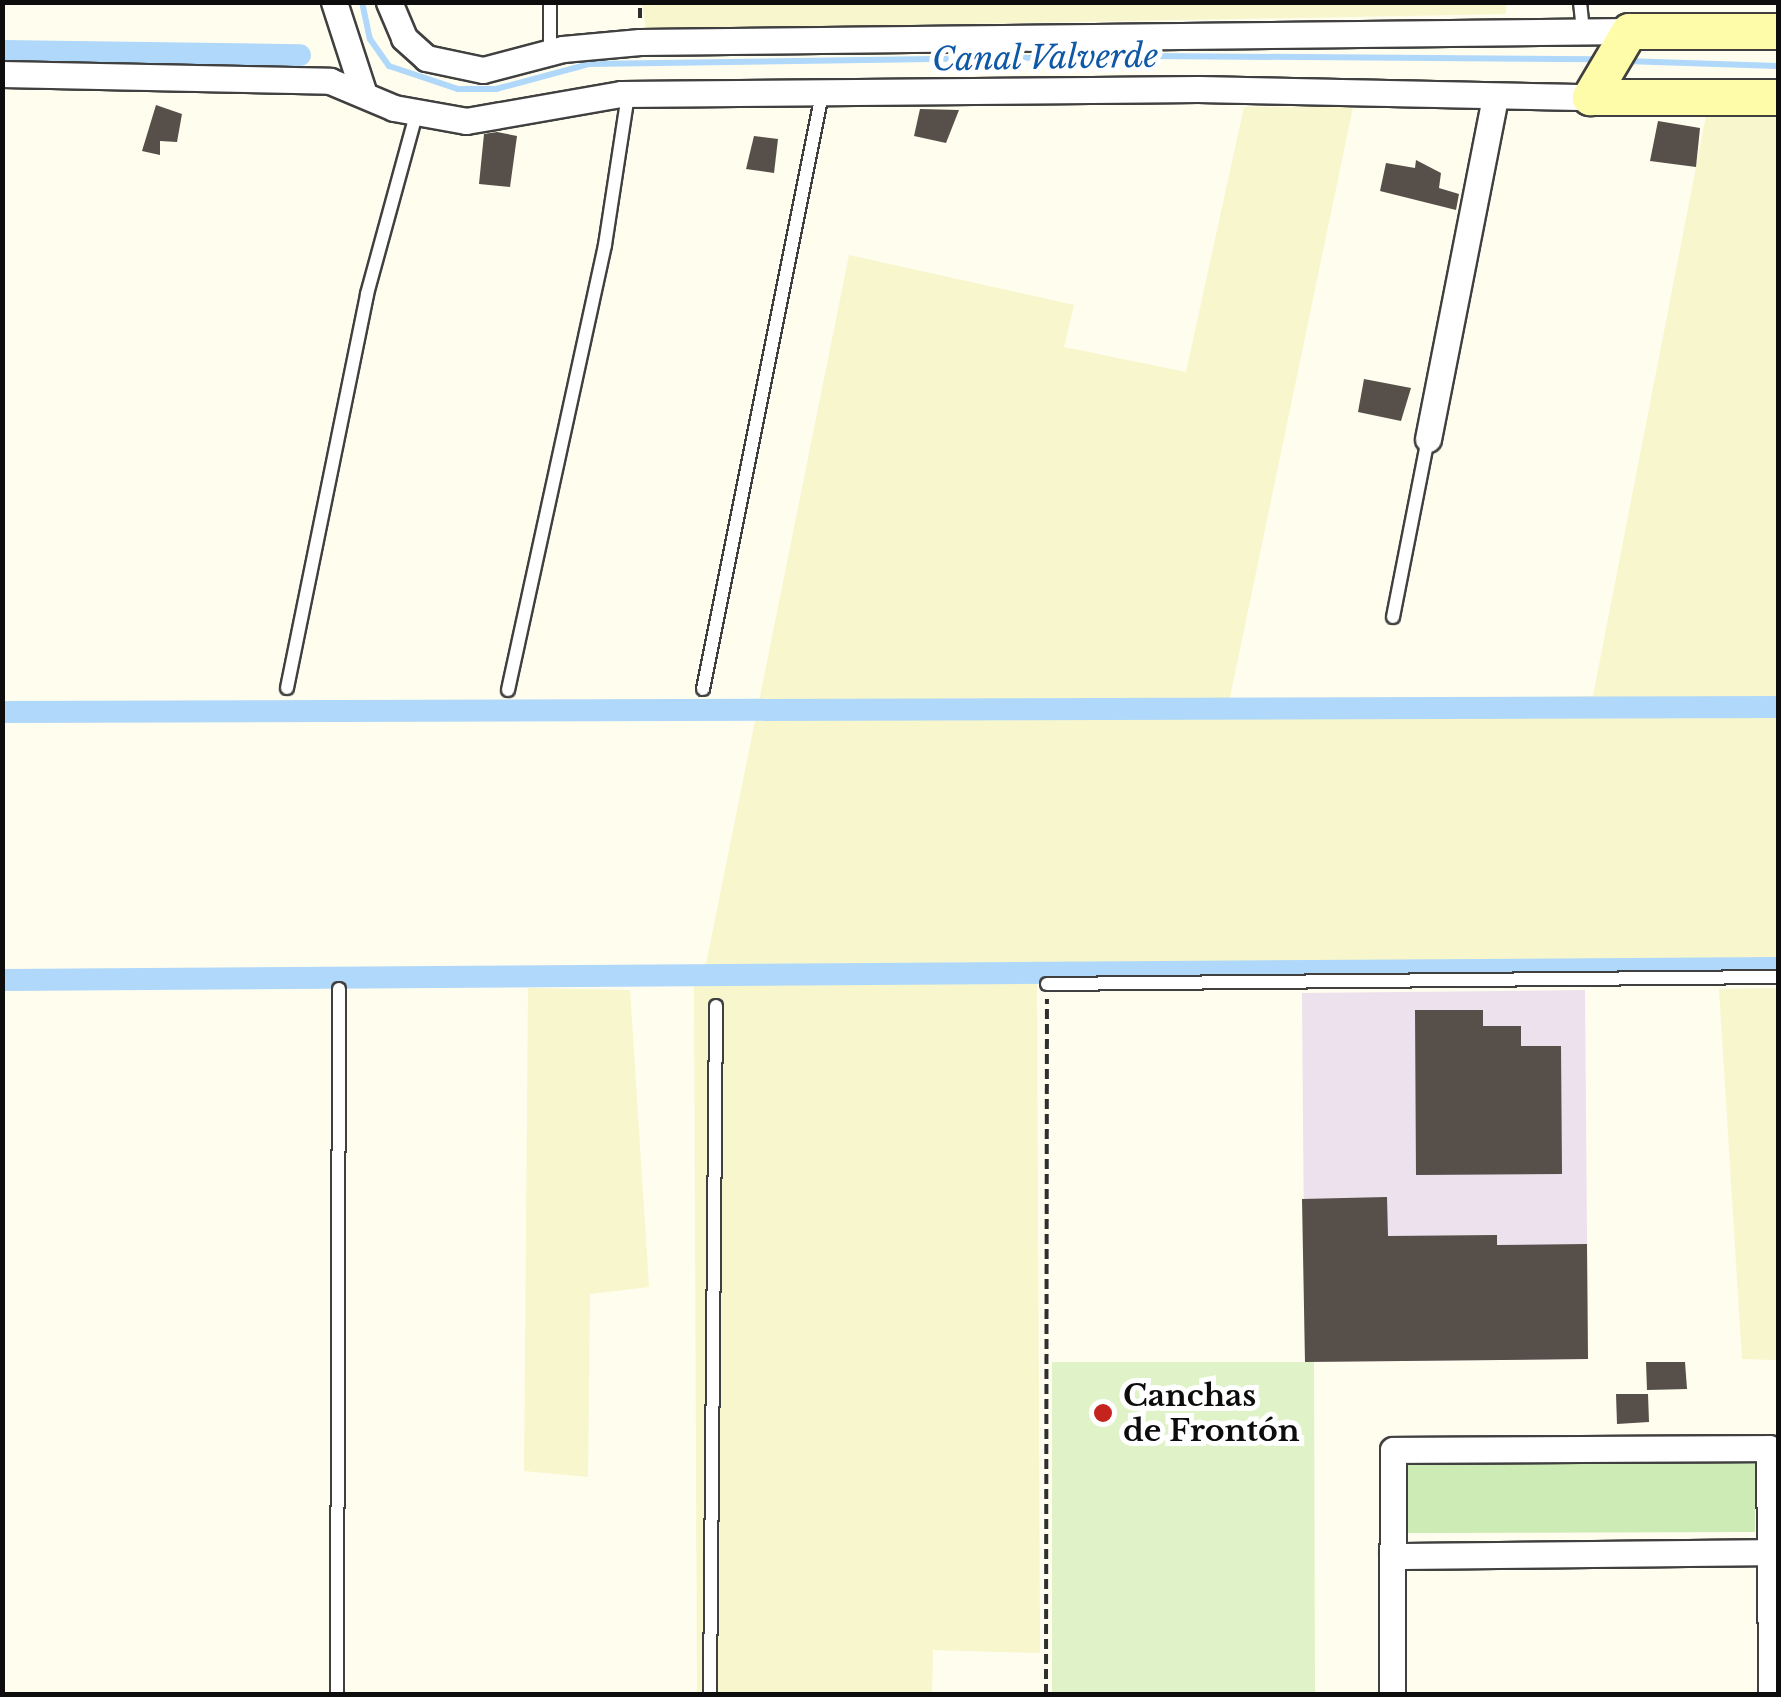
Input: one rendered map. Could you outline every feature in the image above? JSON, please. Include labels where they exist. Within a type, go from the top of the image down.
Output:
[{"type":"street","points":[[334,2],[363,91]]},
{"type":"street","points":[[389,2],[404,38],[426,58],[453,67],[496,68],[550,54],[640,42],[824,45],[1583,30],[1610,62],[1778,97]]},
{"type":"street","points":[[2,74],[274,76],[363,91],[416,115],[466,120],[628,94],[1198,89],[1495,96],[1610,62],[1778,31]]},
{"type":"street","points":[[1428,439],[1495,96]]},
{"type":"street","points":[[1392,1694],[1393,1450],[1769,1448],[1770,1694]]},
{"type":"street","points":[[1392,1556],[1770,1552]]},
{"type":"lane","points":[[550,2],[550,54]]},
{"type":"lane","points":[[1580,2],[1583,30]]},
{"type":"lane","points":[[508,690],[605,245],[628,94]]},
{"type":"lane","points":[[703,689],[822,94]]},
{"type":"lane","points":[[287,688],[367,294],[416,115]]},
{"type":"lane","points":[[1393,617],[1428,439]]},
{"type":"lane","points":[[1047,984],[1778,978]]},
{"type":"lane","points":[[337,1694],[339,989]]},
{"type":"lane","points":[[710,1694],[716,1006]]},
{"type":"path","points":[[1046,1694],[1047,984]]},
{"type":"shaded area","points":[[1585,990],[1588,1359],[1305,1362],[1302,993]]},
{"type":"green space","points":[[642,3],[1506,3],[1506,14],[646,30]]},
{"type":"green space","points":[[1244,107],[1353,107],[1229,702],[1593,696],[1706,116],[1778,111],[1778,959],[1039,975],[705,969],[849,255],[1074,305],[1064,347],[1186,372]]},
{"type":"green space","points":[[694,983],[1037,983],[1040,1653],[933,1650],[932,1694],[697,1694]]},
{"type":"green space","points":[[528,988],[630,990],[649,1287],[590,1294],[588,1477],[524,1471]]},
{"type":"green space","points":[[1778,988],[1778,1360],[1742,1359],[1719,989]]},
{"type":"green space","points":[[1052,1362],[1314,1362],[1315,1694],[1052,1694]]},
{"type":"green space","points":[[1755,1460],[1755,1532],[1408,1533],[1408,1461]]},
{"type":"building","points":[[156,105],[182,114],[177,142],[160,141],[160,155],[142,151]]},
{"type":"building","points":[[920,109],[959,110],[946,143],[914,136]]},
{"type":"building","points":[[1658,121],[1700,128],[1696,167],[1650,161]]},
{"type":"building","points":[[484,134],[517,136],[510,187],[479,184]]},
{"type":"building","points":[[754,136],[778,139],[774,173],[746,169]]},
{"type":"building","points":[[1416,160],[1441,173],[1439,188],[1459,194],[1456,210],[1380,191],[1386,163],[1415,168]]},
{"type":"building","points":[[1364,379],[1411,388],[1401,421],[1358,412]]},
{"type":"building","points":[[1415,1010],[1483,1010],[1483,1026],[1521,1026],[1521,1046],[1561,1046],[1562,1174],[1416,1175]]},
{"type":"building","points":[[1387,1197],[1388,1236],[1497,1235],[1497,1245],[1587,1244],[1588,1359],[1305,1362],[1302,1199]]},
{"type":"building","points":[[1646,1362],[1685,1362],[1687,1389],[1647,1390]]},
{"type":"building","points":[[1616,1394],[1648,1394],[1649,1422],[1617,1424]]},
{"type":"waterway","name":"Canal Valverde","points":[[362,2],[370,39],[389,66],[458,89],[496,89],[589,64],[1146,56],[1598,59]]},
{"type":"waterway","points":[[2,51],[300,55]]},
{"type":"waterway","name":"Canal Valverde","points":[[1625,61],[1778,66]]},
{"type":"waterway","points":[[2,712],[1778,707]]},
{"type":"waterway","points":[[2,980],[1778,968]]},
{"type":"place","name":"Canchas de Frontón","points":[[1103,1413]]}]
